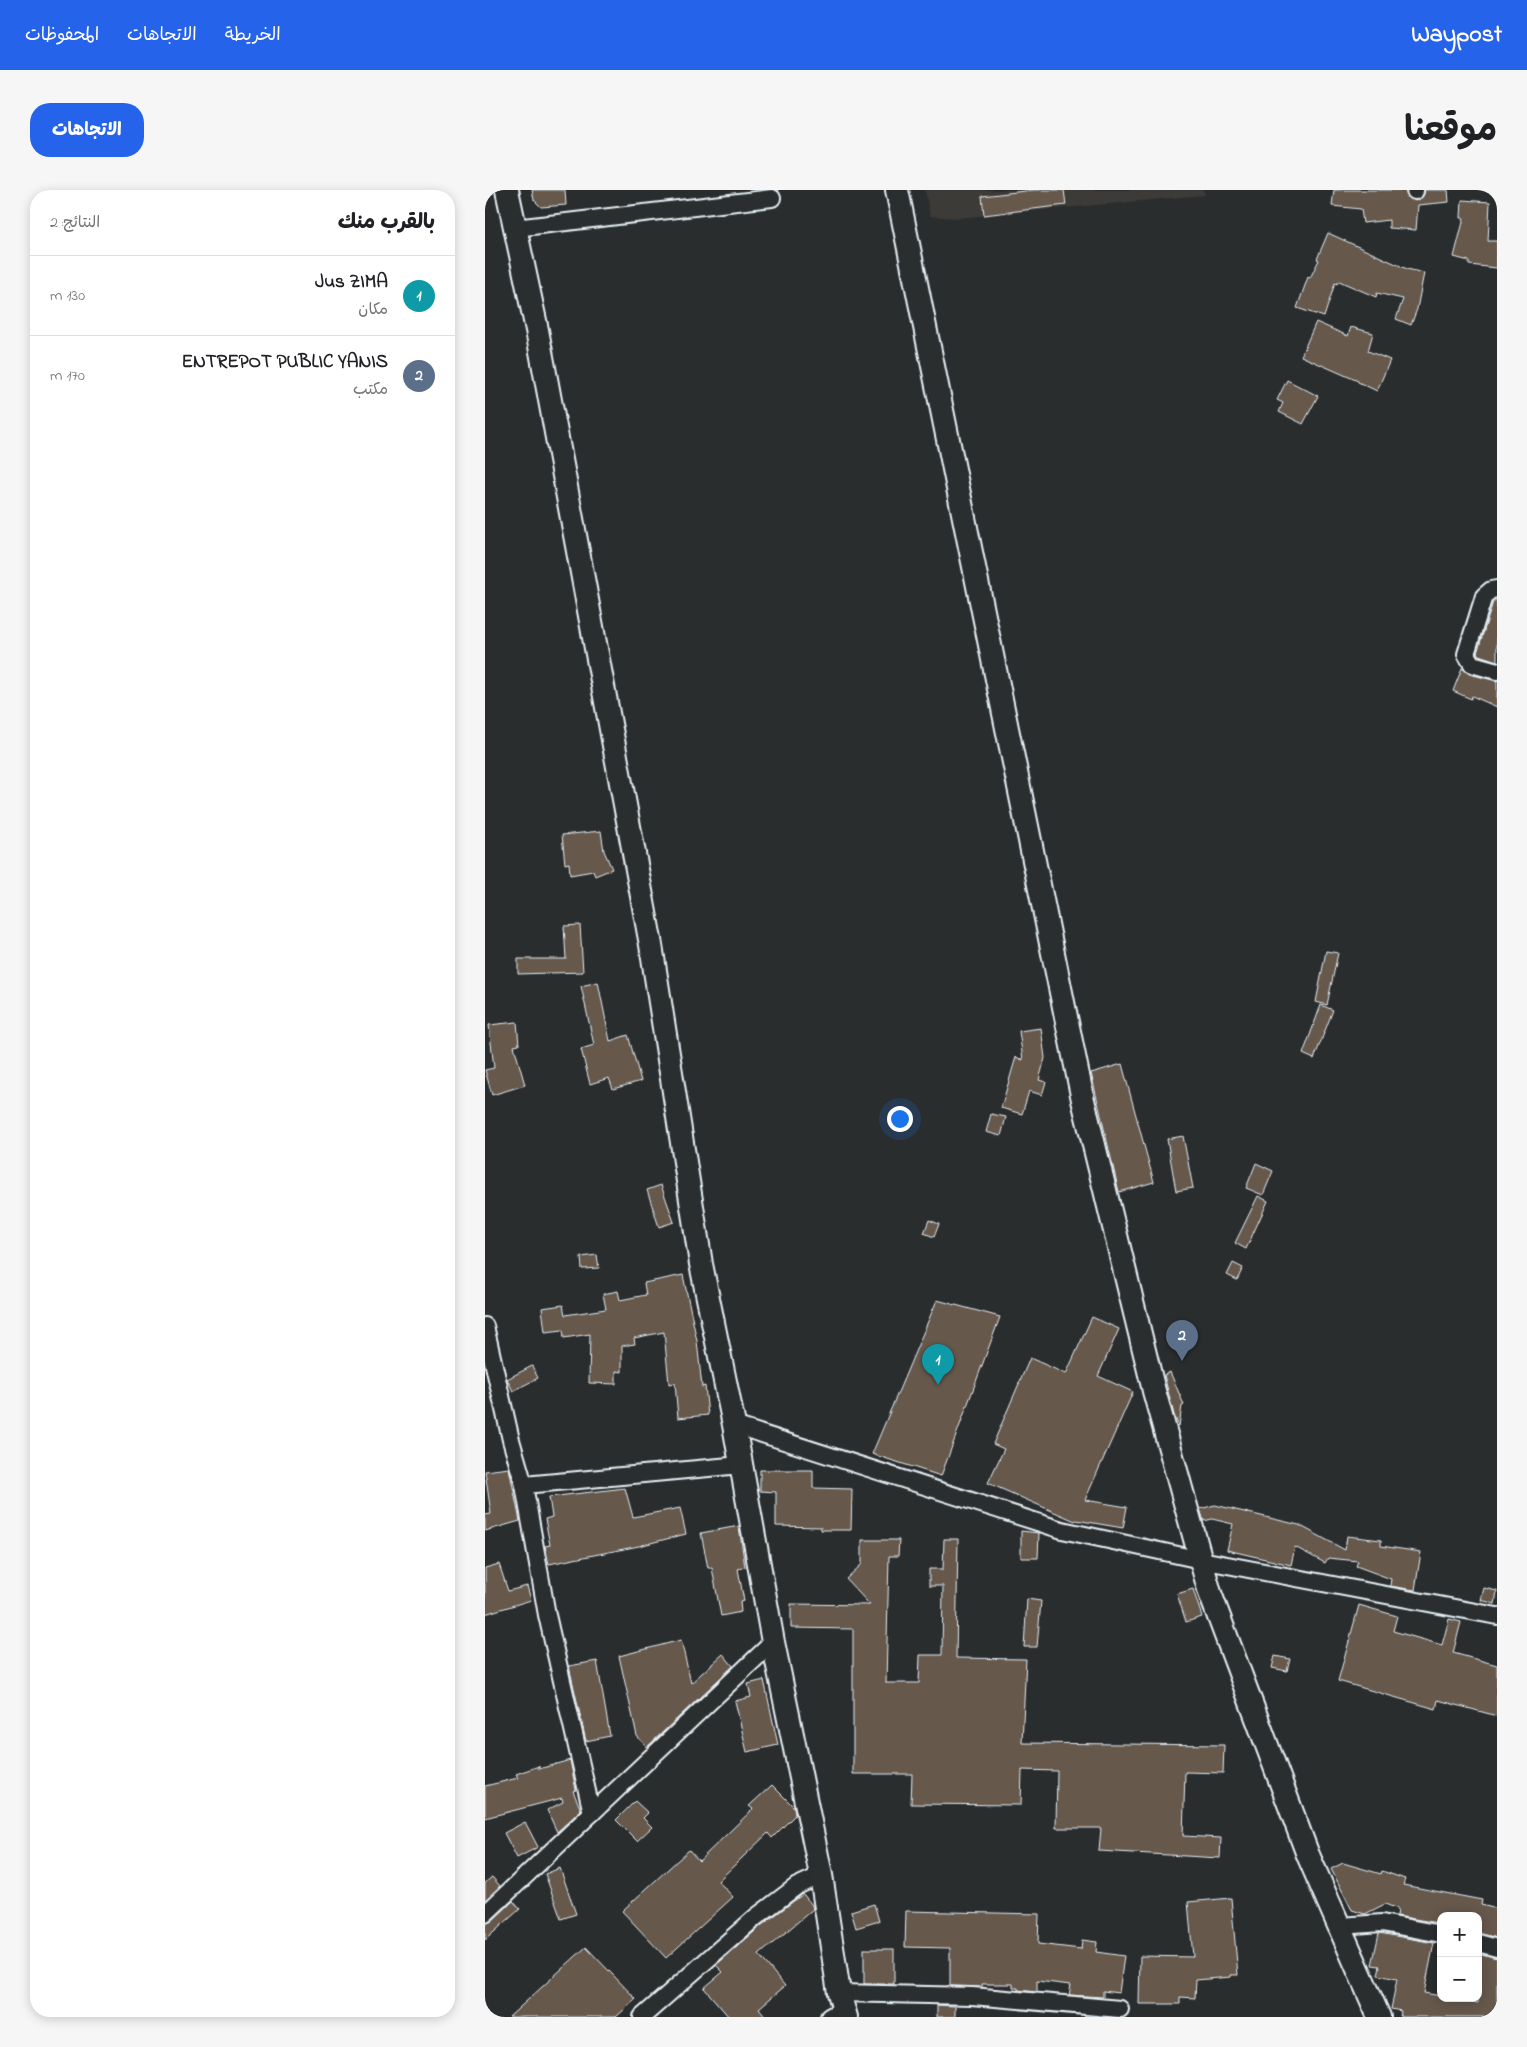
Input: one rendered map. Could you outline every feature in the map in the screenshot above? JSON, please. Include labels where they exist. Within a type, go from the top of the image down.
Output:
[{"type":"main road","points":[[507,190],[537,330],[649,936],[701,1264],[734,1425],[773,1642],[821,1875],[840,2009]]},
{"type":"main road","points":[[897,190],[1083,1100],[1154,1391],[1210,1593],[1309,1855],[1379,2017]]},
{"type":"street","points":[[515,228],[772,198]]},
{"type":"street","points":[[1497,589],[1491,590],[1484,596],[1466,654],[1472,664],[1497,671]]},
{"type":"street","points":[[485,1327],[511,1440],[524,1486],[547,1615],[592,1813]]},
{"type":"street","points":[[734,1425],[1062,1530],[1201,1560],[1497,1616]]},
{"type":"street","points":[[524,1486],[741,1465]]},
{"type":"street","points":[[485,1914],[773,1642]]},
{"type":"street","points":[[642,2017],[756,1916],[797,1886],[821,1875]]},
{"type":"street","points":[[1341,1926],[1382,1923],[1437,1933]]},
{"type":"street","points":[[1482,1943],[1497,1948]]},
{"type":"street","points":[[840,2009],[972,1996],[1121,2009]]},
{"type":"shaded area","points":[[925,190],[1203,190],[1205,195],[957,218],[930,216]]},
{"type":"building","points":[[532,190],[565,190],[566,205],[541,207],[534,200]]},
{"type":"building","points":[[1034,190],[1064,190],[1066,205],[984,215],[982,196]]},
{"type":"building","points":[[1334,190],[1405,190],[1407,196],[1415,201],[1423,196],[1425,190],[1448,190],[1449,202],[1418,205],[1416,230],[1389,228],[1389,220],[1363,223],[1361,209],[1332,206]]},
{"type":"building","points":[[1462,200],[1490,202],[1488,241],[1497,241],[1497,268],[1469,265],[1469,261],[1454,257],[1464,218],[1461,218]]},
{"type":"building","points":[[1328,233],[1407,269],[1424,273],[1417,309],[1411,325],[1396,319],[1403,299],[1377,293],[1376,297],[1339,281],[1337,284],[1335,283],[1324,317],[1297,308],[1308,277],[1310,278],[1319,260],[1317,259]]},
{"type":"building","points":[[1316,322],[1348,336],[1351,327],[1373,333],[1368,351],[1390,360],[1377,391],[1301,356]]},
{"type":"building","points":[[1287,380],[1318,396],[1303,424],[1279,412],[1283,403],[1277,400]]},
{"type":"building","points":[[1497,599],[1497,661],[1477,653],[1493,602]]},
{"type":"building","points":[[1462,668],[1469,674],[1497,681],[1497,707],[1472,696],[1471,699],[1453,691]]},
{"type":"building","points":[[601,831],[604,851],[612,869],[595,876],[593,871],[570,875],[569,863],[565,864],[562,835]]},
{"type":"building","points":[[580,925],[583,972],[518,974],[518,959],[566,959],[564,926]]},
{"type":"building","points":[[1326,951],[1338,953],[1327,1005],[1316,1002]]},
{"type":"building","points":[[598,982],[610,1041],[628,1035],[641,1081],[613,1089],[609,1078],[590,1084],[581,1049],[594,1045],[581,986]]},
{"type":"building","points":[[1321,1005],[1333,1010],[1314,1059],[1303,1054]]},
{"type":"building","points":[[517,1022],[519,1045],[514,1046],[525,1085],[492,1095],[485,1070],[494,1068],[489,1025]]},
{"type":"building","points":[[1041,1028],[1045,1058],[1039,1080],[1046,1082],[1042,1095],[1029,1091],[1022,1114],[1001,1108],[1016,1057],[1023,1060],[1019,1031]]},
{"type":"building","points":[[1122,1064],[1154,1182],[1119,1192],[1091,1073]]},
{"type":"building","points":[[991,1114],[1006,1117],[1001,1136],[986,1132]]},
{"type":"building","points":[[1183,1136],[1193,1188],[1176,1191],[1167,1139]]},
{"type":"building","points":[[1256,1163],[1273,1171],[1263,1195],[1246,1188]]},
{"type":"building","points":[[661,1185],[674,1222],[659,1227],[647,1190]]},
{"type":"building","points":[[1258,1196],[1268,1201],[1246,1249],[1235,1243]]},
{"type":"building","points":[[929,1220],[939,1224],[934,1237],[924,1233]]},
{"type":"building","points":[[597,1255],[599,1268],[582,1269],[581,1257]]},
{"type":"building","points":[[1233,1263],[1243,1268],[1237,1280],[1227,1275]]},
{"type":"building","points":[[683,1275],[697,1341],[702,1387],[705,1386],[708,1415],[678,1418],[675,1383],[669,1384],[664,1332],[634,1338],[635,1344],[622,1346],[622,1372],[616,1371],[616,1384],[589,1383],[590,1334],[564,1338],[563,1330],[545,1332],[542,1308],[563,1305],[565,1315],[606,1309],[603,1294],[618,1291],[620,1300],[646,1295],[644,1283]]},
{"type":"building","points":[[937,1300],[1000,1317],[941,1476],[872,1454]]},
{"type":"building","points":[[1092,1317],[1119,1329],[1098,1376],[1133,1392],[1085,1500],[1127,1507],[1123,1528],[1075,1521],[988,1483],[1004,1449],[993,1444],[1030,1358],[1066,1374]]},
{"type":"building","points":[[532,1366],[538,1378],[513,1391],[507,1379]]},
{"type":"building","points":[[1170,1372],[1184,1405],[1182,1406],[1179,1426],[1174,1415],[1164,1375]]},
{"type":"building","points":[[509,1468],[520,1521],[485,1531],[485,1515],[491,1514],[485,1471]]},
{"type":"building","points":[[760,1470],[813,1470],[813,1488],[852,1489],[851,1530],[821,1530],[821,1527],[776,1526],[776,1492],[760,1491]]},
{"type":"building","points":[[625,1488],[633,1517],[680,1508],[686,1534],[639,1546],[549,1564],[545,1546],[550,1545],[545,1519],[552,1517],[549,1497]]},
{"type":"building","points":[[1215,1505],[1299,1525],[1345,1550],[1347,1536],[1381,1540],[1381,1546],[1421,1552],[1415,1590],[1390,1586],[1391,1579],[1356,1566],[1358,1561],[1328,1558],[1325,1563],[1295,1547],[1291,1565],[1227,1550],[1233,1524],[1212,1519],[1204,1521],[1200,1509]]},
{"type":"building","points":[[739,1526],[745,1567],[738,1569],[744,1601],[740,1602],[741,1612],[721,1616],[712,1568],[708,1568],[701,1533]]},
{"type":"building","points":[[1021,1531],[1039,1533],[1038,1558],[1021,1558]]},
{"type":"building","points":[[944,1539],[958,1539],[956,1658],[1026,1659],[1022,1743],[1224,1745],[1223,1773],[1185,1772],[1183,1836],[1221,1838],[1220,1858],[1099,1851],[1101,1828],[1056,1828],[1057,1771],[1022,1770],[1021,1805],[911,1804],[912,1774],[853,1774],[853,1629],[791,1628],[791,1604],[870,1605],[846,1579],[862,1564],[862,1540],[899,1540],[898,1556],[889,1556],[886,1683],[919,1683],[920,1655],[942,1655],[943,1586],[929,1586],[929,1569],[943,1569]]},
{"type":"building","points":[[499,1564],[508,1591],[527,1586],[531,1600],[485,1614],[485,1568]]},
{"type":"building","points":[[1484,1588],[1497,1591],[1495,1604],[1481,1600]]},
{"type":"building","points":[[1193,1589],[1202,1617],[1186,1622],[1177,1594]]},
{"type":"building","points":[[1027,1599],[1041,1601],[1037,1647],[1024,1647]]},
{"type":"building","points":[[1359,1605],[1397,1616],[1393,1631],[1442,1645],[1449,1619],[1461,1622],[1453,1653],[1497,1665],[1497,1716],[1438,1700],[1436,1709],[1338,1681]]},
{"type":"building","points":[[681,1640],[691,1683],[723,1654],[733,1666],[647,1747],[637,1736],[619,1656]]},
{"type":"building","points":[[1275,1656],[1290,1659],[1287,1671],[1272,1668]]},
{"type":"building","points":[[597,1661],[610,1736],[586,1741],[569,1666]]},
{"type":"building","points":[[764,1680],[778,1745],[747,1752],[735,1701],[751,1697],[748,1684]]},
{"type":"building","points":[[570,1760],[576,1790],[573,1791],[581,1810],[557,1832],[547,1810],[563,1802],[562,1798],[485,1818],[485,1786],[518,1778],[516,1774],[539,1766],[539,1769]]},
{"type":"building","points":[[772,1785],[794,1807],[795,1815],[772,1838],[768,1833],[718,1881],[733,1897],[666,1958],[622,1911],[689,1850],[699,1861],[753,1809],[749,1806]]},
{"type":"building","points":[[635,1801],[648,1813],[643,1818],[652,1827],[637,1841],[616,1820]]},
{"type":"building","points":[[525,1822],[538,1847],[517,1858],[504,1833]]},
{"type":"building","points":[[1343,1863],[1381,1874],[1382,1871],[1405,1879],[1403,1885],[1482,1900],[1481,1905],[1497,1909],[1497,1938],[1482,1934],[1482,1912],[1437,1912],[1437,1923],[1397,1916],[1398,1909],[1385,1904],[1365,1914],[1352,1910],[1331,1869]]},
{"type":"building","points":[[560,1868],[576,1914],[561,1919],[545,1874]]},
{"type":"building","points":[[492,1877],[500,1886],[485,1900],[485,1883]]},
{"type":"building","points":[[803,1894],[813,1909],[759,1955],[785,1986],[759,2008],[766,2017],[729,2017],[704,1988],[723,1972],[716,1965],[762,1925]]},
{"type":"building","points":[[1231,1898],[1238,1975],[1196,1980],[1195,1998],[1180,1997],[1180,2004],[1139,2004],[1140,1956],[1193,1957],[1188,1902]]},
{"type":"building","points":[[513,1901],[520,1909],[485,1940],[485,1924],[492,1921]]},
{"type":"building","points":[[874,1904],[879,1921],[856,1928],[851,1911]]},
{"type":"building","points":[[906,1911],[1039,1914],[1038,1944],[1081,1949],[1082,1940],[1097,1942],[1096,1952],[1124,1956],[1119,1993],[1103,1991],[1103,1997],[1069,1995],[1071,1985],[1037,1981],[1037,1992],[1018,1990],[1018,1988],[1013,1988],[1013,1984],[982,1984],[982,1987],[950,1986],[950,1948],[905,1947]]},
{"type":"building","points":[[1379,1933],[1434,1943],[1424,1993],[1437,1995],[1437,2002],[1478,2003],[1482,2002],[1482,1954],[1497,1958],[1497,2017],[1400,2017],[1401,2011],[1391,2009],[1397,1979],[1378,1975],[1380,1966],[1372,1965]]},
{"type":"building","points":[[586,1947],[636,1999],[616,2017],[509,2017]]},
{"type":"building","points":[[864,1949],[894,1949],[894,1984],[864,1984]]},
{"type":"building","points":[[937,2005],[955,2006],[955,2017],[937,2017]]},
{"type":"place","name":"ENTREPOT PUBLIC YANIS","points":[[1182,1361]]},
{"type":"place","name":"Jus ZIMA","points":[[938,1385]]}]
